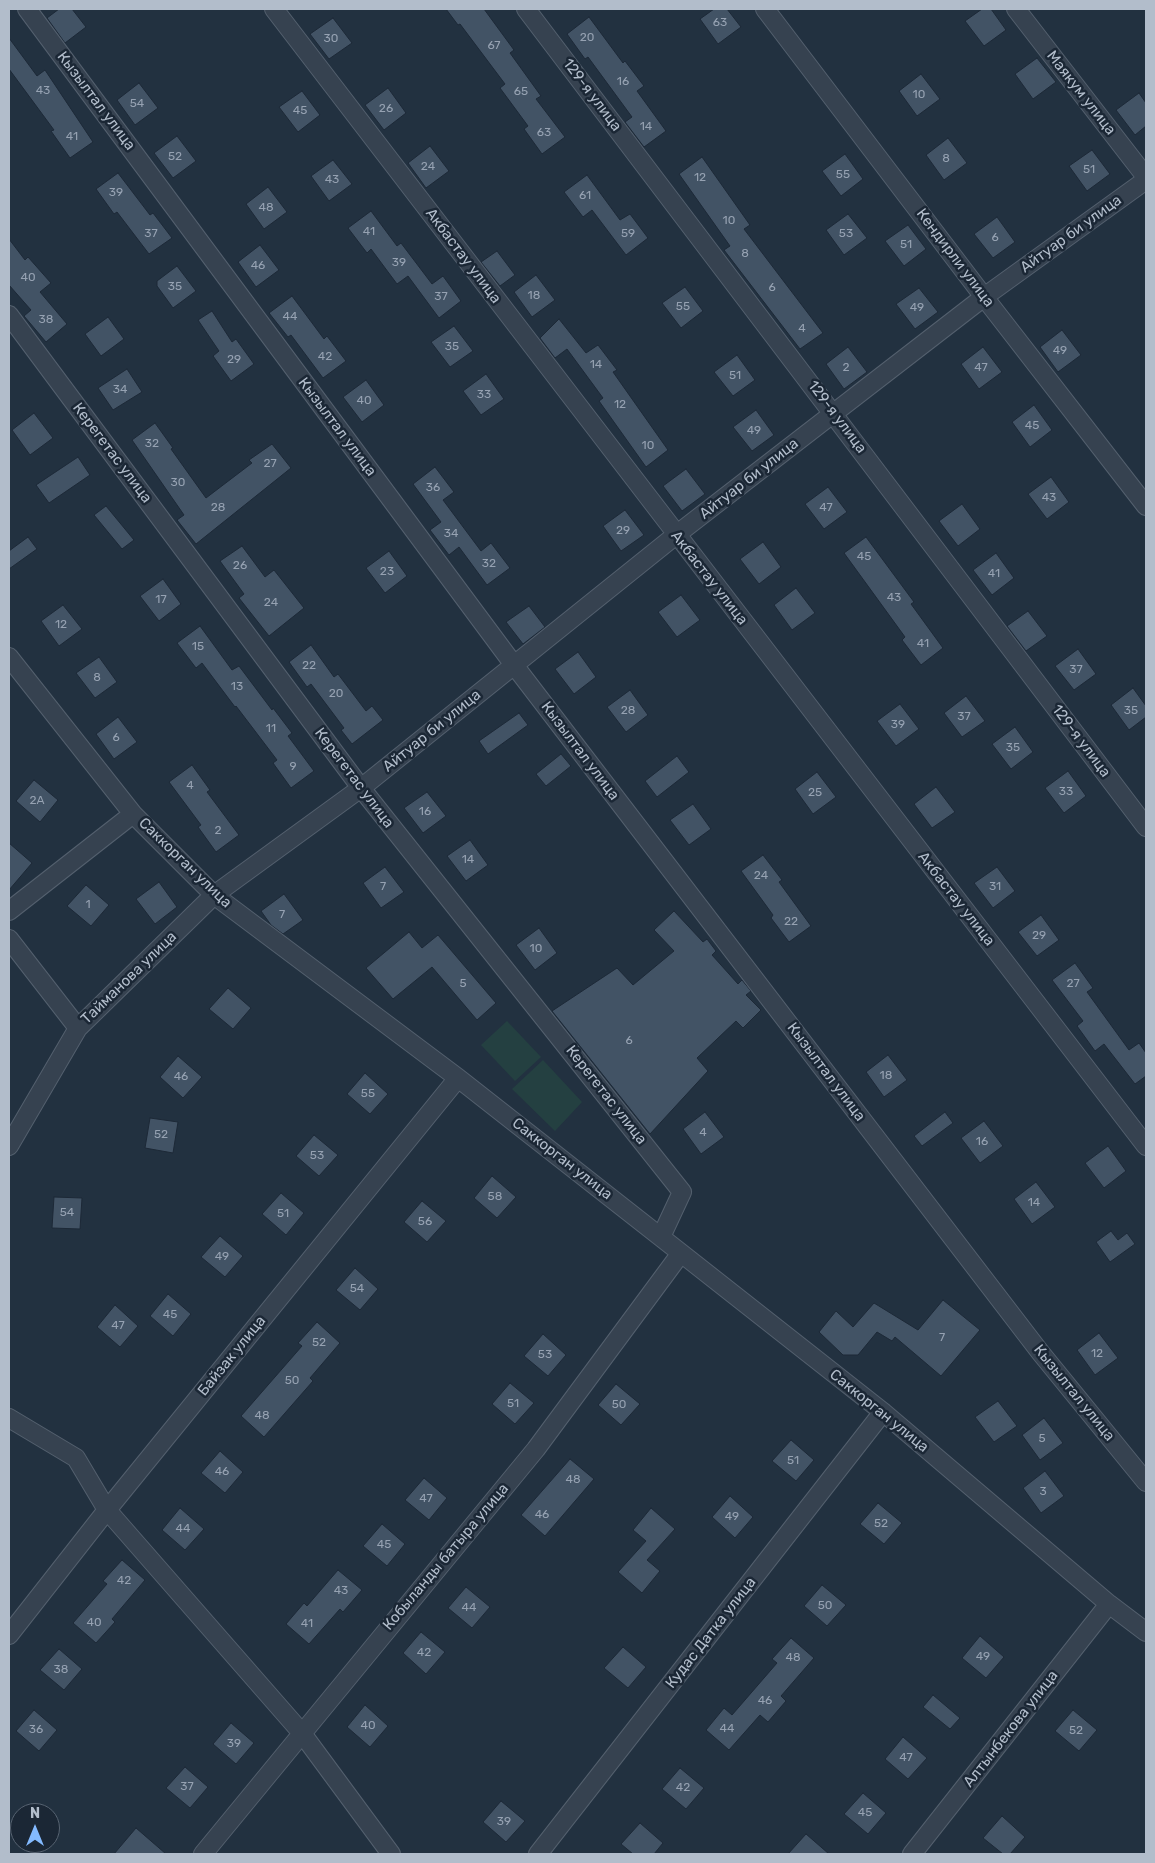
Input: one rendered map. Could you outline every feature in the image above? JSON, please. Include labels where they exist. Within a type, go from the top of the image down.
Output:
[{"type":"street","name":"Кызылтал улица","points":[[27,9],[514,665],[1040,1352],[1146,1482]]},
{"type":"street","name":"Акбастау улица","points":[[274,9],[1146,1146]]},
{"type":"street","name":"129-я улица","points":[[526,9],[1146,827]]},
{"type":"street","name":"Кендирли улица","points":[[765,9],[1146,506]]},
{"type":"street","name":"Маякум улица","points":[[1016,9],[1146,178]]},
{"type":"street","name":"Айтуар би улица","points":[[214,895],[360,788],[676,535],[984,297],[1146,178]]},
{"type":"street","name":"Керегетас улица","points":[[9,315],[360,788],[682,1192],[660,1237]]},
{"type":"street","name":"Саккорган улица","points":[[10,661],[133,814],[214,895],[458,1078],[681,1252],[883,1412],[1109,1604],[1146,1632]]},
{"type":"street","points":[[9,911],[133,814]]},
{"type":"street","name":"Тайманова улица","points":[[9,1146],[78,1028],[214,895]]},
{"type":"street","points":[[9,940],[78,1028]]},
{"type":"street","name":"Байзак улица","points":[[9,1635],[107,1510],[458,1078]]},
{"type":"street","name":"Кобыланды батыра улица","points":[[203,1854],[301,1732],[536,1449],[681,1252]]},
{"type":"street","name":"Кудас Датка улица","points":[[538,1854],[883,1412]]},
{"type":"street","points":[[9,1418],[76,1458],[107,1510],[301,1732],[392,1854]]},
{"type":"street","name":"Алтынбекова улица","points":[[912,1854],[1109,1604]]},
{"type":"green space","points":[[507,1021],[541,1057],[515,1081],[481,1045]]},
{"type":"green space","points":[[543,1060],[582,1102],[555,1131],[512,1089]]},
{"type":"building","points":[[59,9],[72,9],[86,27],[65,43],[47,18]]},
{"type":"building","points":[[446,9],[484,9],[514,50],[510,53],[541,96],[536,99],[565,137],[542,154],[524,129],[528,126],[500,88],[505,84],[460,24],[458,25]]},
{"type":"building","points":[[714,9],[727,9],[741,27],[718,44],[700,19]]},
{"type":"building","points":[[982,9],[991,9],[1006,30],[984,46],[965,21]]},
{"type":"building","points":[[589,17],[623,63],[625,61],[644,86],[637,91],[666,131],[644,147],[625,122],[632,117],[588,57],[585,59],[567,34]]},
{"type":"building","points":[[333,18],[352,43],[329,59],[310,34]]},
{"type":"building","points":[[9,38],[37,76],[45,70],[93,142],[70,158],[51,131],[54,130],[9,69]]},
{"type":"building","points":[[1037,58],[1056,82],[1033,99],[1015,74]]},
{"type":"building","points":[[921,74],[940,99],[917,116],[899,91]]},
{"type":"building","points":[[139,83],[158,108],[135,125],[117,100]]},
{"type":"building","points":[[388,88],[406,113],[384,130],[365,105]]},
{"type":"building","points":[[302,91],[320,115],[298,132],[279,107]]},
{"type":"building","points":[[1139,93],[1146,103],[1146,126],[1135,135],[1116,110]]},
{"type":"building","points":[[177,136],[196,161],[173,178],[154,153]]},
{"type":"building","points":[[948,138],[967,163],[944,180],[926,155]]},
{"type":"building","points":[[430,146],[449,171],[426,188],[408,163]]},
{"type":"building","points":[[1092,150],[1110,174],[1087,191],[1069,166]]},
{"type":"building","points":[[845,154],[863,179],[841,196],[822,171]]},
{"type":"building","points":[[702,157],[750,225],[744,229],[823,333],[800,349],[724,250],[730,246],[679,174]]},
{"type":"building","points":[[333,160],[352,184],[329,201],[311,176]]},
{"type":"building","points":[[118,173],[150,215],[153,213],[172,238],[149,254],[117,212],[114,214],[96,189]]},
{"type":"building","points":[[587,175],[620,220],[630,214],[648,238],[626,255],[592,210],[583,217],[564,192]]},
{"type":"building","points":[[268,187],[287,212],[264,229],[246,204]]},
{"type":"building","points":[[371,211],[397,246],[401,243],[432,284],[443,276],[461,301],[439,318],[408,276],[397,284],[371,249],[367,253],[348,228]]},
{"type":"building","points":[[848,214],[867,238],[844,255],[826,230]]},
{"type":"building","points":[[997,217],[1015,242],[993,258],[974,234]]},
{"type":"building","points":[[908,225],[926,249],[904,266],[885,241]]},
{"type":"building","points":[[9,239],[25,260],[28,257],[51,283],[40,292],[67,324],[46,342],[24,316],[31,310],[9,285]]},
{"type":"building","points":[[260,245],[279,270],[256,287],[238,262]]},
{"type":"building","points":[[497,251],[515,275],[500,286],[481,262]]},
{"type":"building","points":[[177,266],[196,291],[173,308],[157,286],[157,281]]},
{"type":"building","points":[[536,275],[555,300],[532,317],[514,292]]},
{"type":"building","points":[[685,287],[703,311],[681,328],[662,303]]},
{"type":"building","points":[[919,288],[938,312],[915,329],[896,304]]},
{"type":"building","points":[[292,296],[324,339],[327,336],[346,361],[323,378],[291,335],[288,337],[269,313]]},
{"type":"building","points":[[212,311],[232,342],[236,339],[254,364],[231,381],[213,356],[219,351],[198,320]]},
{"type":"building","points":[[108,317],[124,339],[101,356],[85,334]]},
{"type":"building","points":[[559,319],[586,353],[598,345],[617,370],[613,372],[668,450],[646,467],[599,401],[603,398],[567,349],[555,358],[540,338]]},
{"type":"building","points":[[454,326],[473,351],[450,367],[431,342]]},
{"type":"building","points":[[1062,330],[1081,355],[1058,372],[1040,347]]},
{"type":"building","points":[[848,347],[867,372],[844,389],[826,364]]},
{"type":"building","points":[[983,347],[1002,372],[979,389],[961,364]]},
{"type":"building","points":[[737,355],[755,380],[733,396],[714,372]]},
{"type":"building","points":[[127,369],[142,392],[113,410],[98,388]]},
{"type":"building","points":[[486,374],[504,399],[481,415],[463,391]]},
{"type":"building","points":[[366,380],[384,405],[362,422],[343,397]]},
{"type":"building","points":[[1034,405],[1052,430],[1030,447],[1012,422]]},
{"type":"building","points":[[756,410],[774,435],[752,451],[733,427]]},
{"type":"building","points":[[34,413],[53,438],[30,455],[12,430]]},
{"type":"building","points":[[155,423],[206,498],[252,463],[249,460],[272,444],[291,468],[196,544],[177,520],[184,515],[132,440]]},
{"type":"building","points":[[78,457],[90,475],[49,503],[36,485]]},
{"type":"building","points":[[435,467],[454,492],[443,500],[481,551],[491,543],[510,568],[487,585],[459,547],[449,555],[430,530],[441,522],[413,484]]},
{"type":"building","points":[[686,469],[705,494],[682,511],[663,486]]},
{"type":"building","points":[[1051,477],[1069,502],[1047,519],[1028,494]]},
{"type":"building","points":[[828,487],[847,512],[824,529],[805,504]]},
{"type":"building","points":[[962,504],[980,529],[958,546],[939,521]]},
{"type":"building","points":[[106,506],[134,540],[122,549],[94,515]]},
{"type":"building","points":[[625,510],[644,535],[621,551],[603,526]]},
{"type":"building","points":[[28,537],[37,549],[9,569],[9,551]]},
{"type":"building","points":[[866,537],[914,602],[911,604],[943,648],[921,665],[902,640],[905,637],[844,553]]},
{"type":"building","points":[[763,542],[781,567],[759,584],[740,559]]},
{"type":"building","points":[[242,546],[265,577],[274,570],[304,608],[269,636],[239,598],[244,594],[220,561]]},
{"type":"building","points":[[389,551],[407,576],[385,593],[366,568]]},
{"type":"building","points":[[996,553],[1014,578],[992,595],[973,570]]},
{"type":"building","points":[[163,579],[181,604],[159,621],[140,596]]},
{"type":"building","points":[[796,588],[815,613],[792,630],[774,605]]},
{"type":"building","points":[[681,595],[700,620],[677,637],[658,612]]},
{"type":"building","points":[[63,605],[82,629],[59,646],[41,621]]},
{"type":"building","points":[[529,606],[545,627],[523,644],[506,622]]},
{"type":"building","points":[[1028,611],[1047,636],[1026,651],[1007,626]]},
{"type":"building","points":[[200,626],[232,670],[239,666],[272,710],[273,708],[292,733],[288,736],[314,771],[291,788],[273,763],[277,760],[236,706],[202,663],[196,668],[177,643]]},
{"type":"building","points":[[311,645],[334,677],[338,674],[366,711],[372,706],[383,720],[352,744],[341,730],[344,728],[311,684],[307,687],[289,662]]},
{"type":"building","points":[[1078,649],[1096,674],[1074,690],[1055,666]]},
{"type":"building","points":[[578,652],[596,677],[574,694],[555,669]]},
{"type":"building","points":[[99,657],[117,682],[95,698],[76,673]]},
{"type":"building","points":[[1133,688],[1146,706],[1146,717],[1129,730],[1111,705]]},
{"type":"building","points":[[630,690],[648,715],[626,732],[607,707]]},
{"type":"building","points":[[966,696],[985,721],[962,737],[944,713]]},
{"type":"building","points":[[900,704],[919,729],[896,746],[877,721]]},
{"type":"building","points":[[519,713],[528,725],[488,754],[479,741]]},
{"type":"building","points":[[118,717],[137,742],[114,759],[96,734]]},
{"type":"building","points":[[1015,727],[1033,752],[1011,769],[992,744]]},
{"type":"building","points":[[561,754],[571,766],[546,786],[536,774]]},
{"type":"building","points":[[677,756],[689,772],[657,797],[645,781]]},
{"type":"building","points":[[192,765],[210,790],[207,792],[239,835],[216,852],[198,827],[201,825],[169,782]]},
{"type":"building","points":[[1068,771],[1086,796],[1064,813],[1045,788]]},
{"type":"building","points":[[817,772],[836,797],[813,814],[795,789]]},
{"type":"building","points":[[34,780],[58,800],[40,822],[16,801]]},
{"type":"building","points":[[936,787],[955,812],[932,828],[914,804]]},
{"type":"building","points":[[427,792],[446,816],[423,833],[404,808]]},
{"type":"building","points":[[693,804],[711,829],[689,845],[670,820]]},
{"type":"building","points":[[470,840],[488,865],[466,881],[447,856]]},
{"type":"building","points":[[9,843],[32,863],[9,890]]},
{"type":"building","points":[[763,855],[782,880],[779,882],[811,926],[789,942],[771,918],[773,915],[741,871]]},
{"type":"building","points":[[385,867],[404,892],[381,908],[363,883]]},
{"type":"building","points":[[997,867],[1015,891],[993,908],[974,883]]},
{"type":"building","points":[[159,882],[177,907],[155,924],[136,899]]},
{"type":"building","points":[[86,885],[109,905],[91,926],[67,906]]},
{"type":"building","points":[[284,894],[303,920],[283,934],[271,925],[261,911]]},
{"type":"building","points":[[674,911],[703,942],[707,939],[716,951],[712,955],[738,984],[742,980],[751,991],[746,995],[761,1010],[743,1028],[736,1021],[697,1058],[708,1071],[650,1134],[552,1011],[617,968],[633,985],[674,951],[654,930]]},
{"type":"building","points":[[1041,915],[1059,940],[1037,956],[1018,932]]},
{"type":"building","points":[[539,928],[557,953],[535,970],[516,945]]},
{"type":"building","points":[[409,932],[422,948],[438,935],[496,1003],[477,1020],[432,967],[393,999],[366,968]]},
{"type":"building","points":[[1075,963],[1093,988],[1087,992],[1129,1050],[1139,1043],[1146,1053],[1146,1076],[1135,1084],[1104,1044],[1095,1051],[1077,1026],[1083,1021],[1052,980]]},
{"type":"building","points":[[228,988],[251,1008],[233,1029],[209,1009]]},
{"type":"building","points":[[888,1055],[907,1080],[884,1097],[866,1072]]},
{"type":"building","points":[[178,1056],[202,1077],[183,1098],[160,1077]]},
{"type":"building","points":[[365,1073],[388,1094],[370,1114],[347,1094]]},
{"type":"building","points":[[705,1112],[724,1137],[701,1154],[683,1129]]},
{"type":"building","points":[[945,1112],[953,1123],[922,1146],[914,1136]]},
{"type":"building","points":[[150,1118],[178,1122],[173,1153],[145,1148]]},
{"type":"building","points":[[984,1121],[1003,1146],[980,1163],[961,1138]]},
{"type":"building","points":[[314,1135],[338,1155],[319,1176],[296,1156]]},
{"type":"building","points":[[1108,1146],[1126,1171],[1104,1188],[1085,1163]]},
{"type":"building","points":[[492,1176],[516,1197],[497,1218],[474,1198]]},
{"type":"building","points":[[1036,1182],[1055,1207],[1032,1224],[1014,1199]]},
{"type":"building","points":[[281,1193],[304,1213],[286,1235],[262,1214]]},
{"type":"building","points":[[54,1197],[82,1198],[80,1229],[52,1228]]},
{"type":"building","points":[[422,1201],[446,1221],[427,1242],[404,1222]]},
{"type":"building","points":[[1111,1231],[1118,1240],[1127,1233],[1135,1244],[1110,1262],[1096,1242]]},
{"type":"building","points":[[220,1236],[243,1256],[225,1277],[201,1257]]},
{"type":"building","points":[[355,1268],[378,1289],[360,1310],[336,1290]]},
{"type":"building","points":[[168,1294],[191,1314],[173,1336],[150,1316]]},
{"type":"building","points":[[943,1300],[980,1330],[941,1376],[895,1337],[892,1341],[877,1332],[858,1355],[843,1355],[819,1332],[836,1311],[853,1327],[874,1303],[918,1330]]},
{"type":"building","points":[[115,1305],[138,1326],[120,1347],[97,1327]]},
{"type":"building","points":[[317,1322],[340,1343],[310,1378],[313,1381],[264,1437],[241,1416],[302,1346],[298,1343]]},
{"type":"building","points":[[1099,1333],[1118,1358],[1095,1375],[1077,1350]]},
{"type":"building","points":[[543,1334],[566,1355],[548,1376],[524,1356]]},
{"type":"building","points":[[510,1383],[534,1403],[515,1424],[492,1404]]},
{"type":"building","points":[[616,1384],[640,1404],[621,1425],[598,1405]]},
{"type":"building","points":[[998,1401],[1017,1426],[994,1442],[975,1417]]},
{"type":"building","points":[[1044,1418],[1063,1443],[1040,1460],[1022,1435]]},
{"type":"building","points":[[791,1440],[814,1460],[796,1481],[772,1461]]},
{"type":"building","points":[[220,1451],[243,1472],[225,1493],[201,1473]]},
{"type":"building","points":[[570,1459],[594,1479],[545,1536],[521,1515]]},
{"type":"building","points":[[1045,1471],[1064,1496],[1041,1513],[1023,1488]]},
{"type":"building","points":[[424,1478],[447,1498],[429,1520],[405,1500]]},
{"type":"building","points":[[730,1496],[753,1517],[735,1538],[712,1517]]},
{"type":"building","points":[[878,1503],[902,1523],[884,1544],[860,1524]]},
{"type":"building","points":[[180,1508],[204,1529],[185,1550],[162,1530]]},
{"type":"building","points":[[651,1508],[675,1529],[647,1560],[660,1571],[642,1593],[618,1572],[646,1541],[633,1530]]},
{"type":"building","points":[[382,1524],[405,1544],[387,1566],[363,1546]]},
{"type":"building","points":[[122,1560],[145,1580],[112,1619],[115,1622],[96,1643],[73,1623],[107,1584],[103,1581]]},
{"type":"building","points":[[338,1570],[362,1590],[343,1612],[340,1609],[309,1644],[286,1624],[304,1603],[307,1606]]},
{"type":"building","points":[[822,1585],[846,1605],[827,1626],[804,1606]]},
{"type":"building","points":[[466,1587],[490,1607],[472,1628],[448,1608]]},
{"type":"building","points":[[421,1632],[445,1652],[426,1674],[403,1653]]},
{"type":"building","points":[[980,1636],[1004,1657],[986,1678],[962,1658]]},
{"type":"building","points":[[791,1638],[814,1658],[781,1696],[786,1701],[768,1722],[760,1715],[729,1750],[706,1730],[724,1708],[732,1715],[777,1663],[772,1659]]},
{"type":"building","points":[[623,1647],[646,1667],[628,1688],[604,1668]]},
{"type":"building","points":[[59,1649],[82,1669],[64,1690],[40,1670]]},
{"type":"building","points":[[933,1695],[960,1718],[950,1729],[923,1707]]},
{"type":"building","points":[[365,1705],[388,1726],[370,1747],[347,1727]]},
{"type":"building","points":[[34,1710],[57,1730],[39,1751],[16,1731]]},
{"type":"building","points":[[1073,1710],[1097,1730],[1079,1751],[1055,1731]]},
{"type":"building","points":[[231,1723],[254,1743],[236,1764],[213,1744]]},
{"type":"building","points":[[903,1737],[927,1758],[908,1779],[885,1759]]},
{"type":"building","points":[[185,1767],[208,1787],[190,1808],[166,1788]]},
{"type":"building","points":[[680,1768],[704,1788],[686,1809],[662,1789]]},
{"type":"building","points":[[863,1793],[886,1813],[868,1834],[844,1814]]},
{"type":"building","points":[[501,1801],[525,1821],[506,1842],[483,1822]]},
{"type":"building","points":[[1002,1816],[1025,1837],[1010,1854],[1003,1854],[983,1838]]},
{"type":"building","points":[[640,1823],[663,1843],[654,1854],[633,1854],[621,1844]]},
{"type":"building","points":[[136,1828],[166,1854],[114,1854]]},
{"type":"building","points":[[806,1834],[829,1854],[788,1854]]}]
